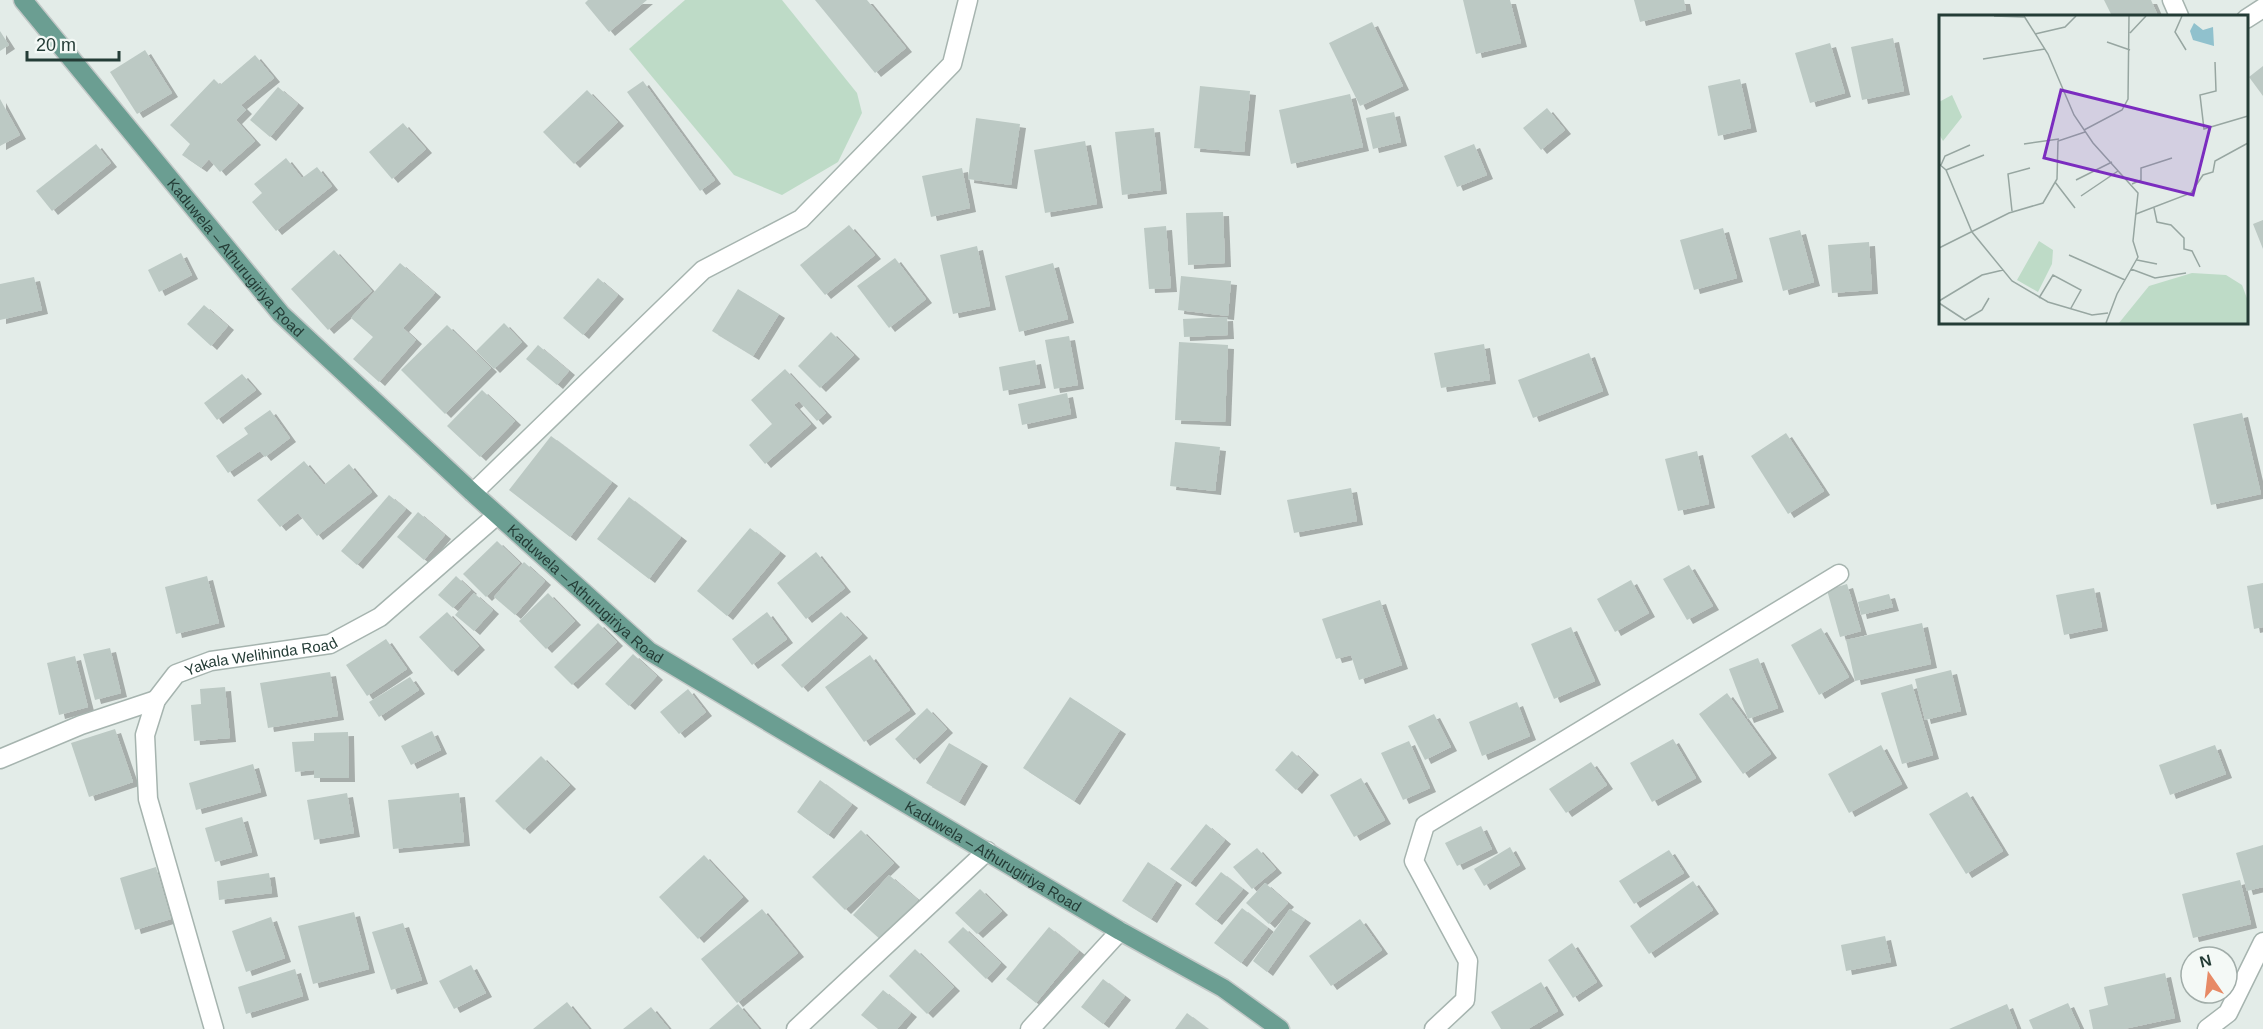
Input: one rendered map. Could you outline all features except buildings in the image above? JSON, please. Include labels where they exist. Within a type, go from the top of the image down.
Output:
[{"type":"main road","name":"Kaduwela – Athurugiriya Road","points":[[22,0],[281,314],[472,494],[649,651],[1120,931],[1223,988],[1280,1029]]},
{"type":"street","points":[[472,494],[703,270],[801,219],[952,64],[968,0]]},
{"type":"street","points":[[2172,0],[2179,15]]},
{"type":"street","points":[[2248,18],[2263,8]]},
{"type":"street","name":"Yakala Welihinda Road","points":[[214,1029],[148,799],[145,735],[156,700],[176,675],[211,661],[330,644],[380,617],[497,515]]},
{"type":"street","points":[[1434,1029],[1465,1000],[1468,961],[1414,861],[1425,825],[1839,574]]},
{"type":"street","points":[[0,759],[81,725],[156,700]]},
{"type":"street","points":[[796,1029],[987,852]]},
{"type":"street","points":[[1030,1029],[1120,931]]},
{"type":"street","points":[[2207,1029],[2228,1013],[2263,942]]},
{"type":"green space","points":[[685,0],[782,0],[857,93],[862,113],[838,162],[782,195],[734,175],[629,49]]}]
